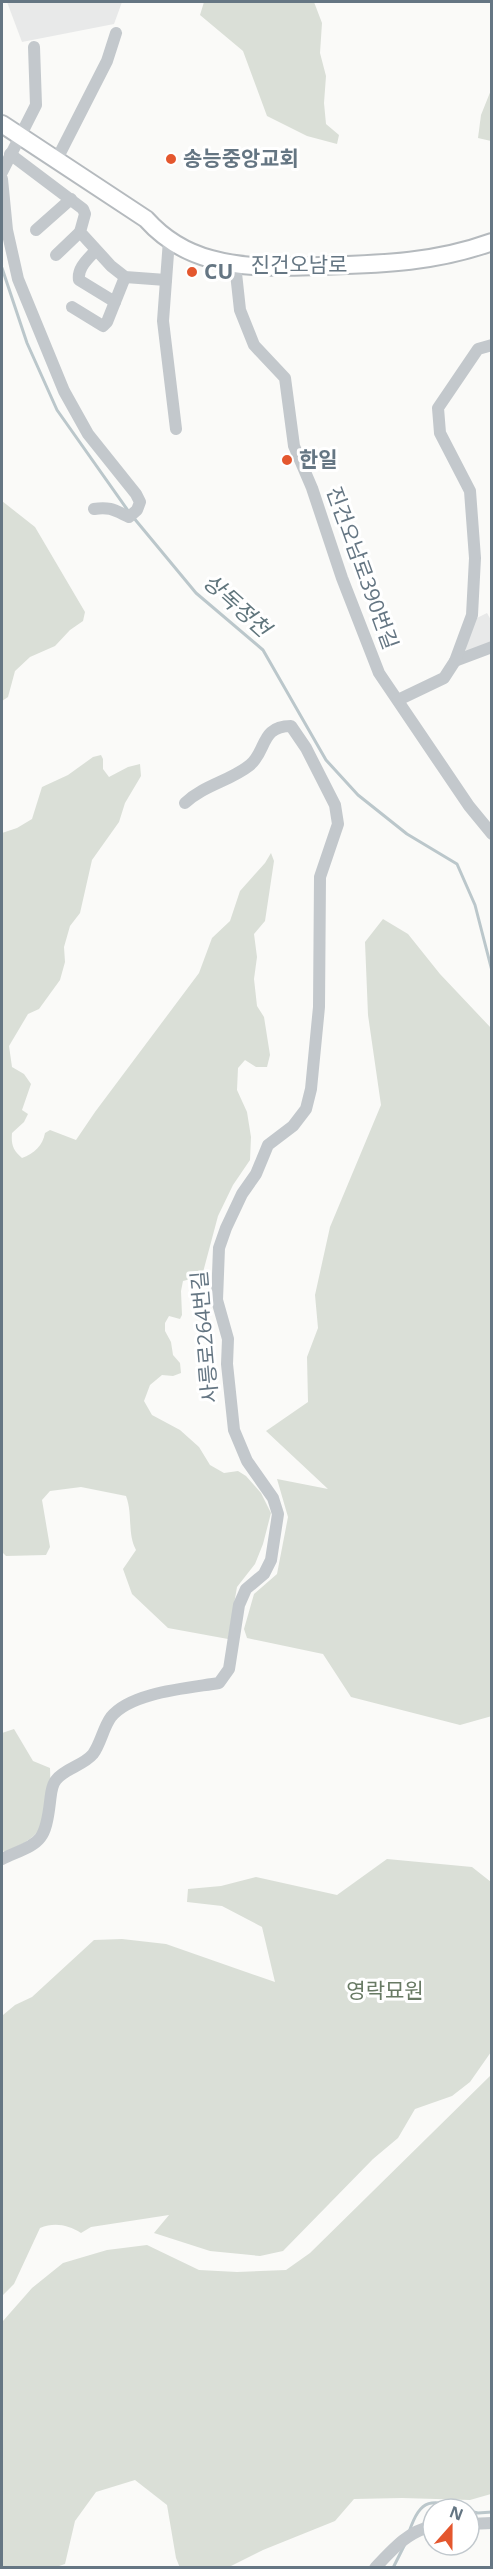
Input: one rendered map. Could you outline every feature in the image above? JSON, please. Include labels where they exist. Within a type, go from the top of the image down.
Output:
[{"type":"main road","name":"진건오남로","points":[[9,129],[146,219],[161,235],[210,259],[235,264],[298,266],[410,262],[449,256],[492,242]]},
{"type":"street","points":[[56,161],[107,61],[116,33]]},
{"type":"street","points":[[2,172],[10,154],[9,129],[36,105],[34,47]]},
{"type":"street","points":[[10,154],[85,212],[80,232],[56,255]]},
{"type":"street","points":[[2,179],[7,230],[24,296],[72,407],[94,442],[139,498],[140,505],[133,514],[110,508],[94,510]]},
{"type":"street","points":[[36,230],[71,199]]},
{"type":"street","points":[[80,232],[111,267],[126,277],[166,280]]},
{"type":"street","points":[[170,240],[163,321],[176,429]]},
{"type":"street","points":[[95,251],[78,274],[79,280],[115,302]]},
{"type":"street","name":"진건오남로390번길","points":[[235,264],[240,310],[254,345],[285,378],[294,446],[324,518],[342,579],[379,673],[469,806],[492,834]]},
{"type":"street","points":[[72,307],[103,326],[107,322],[126,277]]},
{"type":"street","points":[[398,700],[444,678],[455,661],[472,615],[475,558],[470,491],[440,433],[438,408],[478,349],[492,345]]},
{"type":"street","points":[[455,661],[492,647]]},
{"type":"street","name":"사릉로264번길","points":[[2,1859],[27,1848],[42,1837],[48,1824],[52,1788],[56,1779],[83,1764],[94,1753],[112,1716],[124,1706],[165,1691],[219,1683],[229,1670],[239,1605],[246,1588],[264,1574],[271,1560],[276,1534],[278,1514],[273,1498],[247,1461],[234,1430],[226,1364],[228,1339],[217,1300],[219,1248],[242,1194],[256,1174],[268,1145],[293,1126],[306,1109],[311,1089],[319,1007],[320,877],[338,824],[334,805],[306,748],[291,726],[281,726],[268,735],[250,765],[201,789],[185,803]]},
{"type":"street","points":[[375,2568],[400,2542],[421,2529]]},
{"type":"shaded area","points":[[7,2],[122,2],[114,24],[22,42]]},
{"type":"shaded area","points":[[487,613],[491,620],[491,642],[465,654],[468,630],[477,618]]},
{"type":"green space","points":[[204,2],[314,2],[322,23],[320,53],[326,76],[324,103],[326,124],[339,135],[337,144],[307,136],[267,116],[243,51],[200,15]]},
{"type":"green space","points":[[491,90],[492,141],[478,138],[481,115]]},
{"type":"green space","points":[[2,501],[35,527],[85,612],[83,621],[70,630],[55,646],[30,657],[15,671],[8,697],[2,701]]},
{"type":"green space","points":[[101,755],[103,769],[109,777],[128,767],[140,764],[141,776],[125,803],[119,822],[92,860],[80,913],[70,926],[64,947],[65,962],[60,980],[39,1009],[28,1014],[9,1046],[12,1067],[24,1074],[31,1084],[22,1110],[28,1114],[24,1122],[12,1133],[13,1147],[22,1158],[37,1148],[45,1133],[50,1130],[76,1140],[199,973],[212,938],[230,921],[240,891],[271,853],[274,861],[265,921],[254,934],[257,957],[254,979],[257,1006],[264,1017],[270,1055],[267,1067],[256,1067],[245,1060],[238,1068],[237,1090],[247,1112],[251,1137],[250,1160],[233,1185],[218,1216],[202,1276],[183,1281],[180,1319],[169,1316],[165,1323],[165,1331],[171,1342],[173,1355],[180,1363],[181,1373],[173,1376],[162,1375],[150,1385],[144,1401],[152,1415],[180,1430],[199,1447],[210,1465],[224,1473],[238,1471],[246,1476],[261,1493],[271,1513],[255,1564],[237,1587],[228,1639],[168,1628],[132,1594],[123,1569],[136,1550],[133,1544],[126,1496],[81,1487],[50,1491],[42,1500],[50,1547],[46,1555],[6,1556],[2,1552],[2,833],[17,828],[32,819],[42,787],[68,775],[93,757]]},
{"type":"green space","points":[[383,919],[408,934],[440,974],[491,1028],[492,1716],[460,1725],[351,1697],[323,1654],[247,1638],[244,1629],[254,1594],[277,1574],[288,1517],[277,1479],[328,1489],[266,1431],[308,1402],[307,1357],[318,1328],[315,1295],[330,1227],[381,1105],[368,1015],[365,942]]},
{"type":"green space","points":[[14,1729],[33,1761],[50,1768],[50,1792],[45,1817],[39,1830],[28,1840],[6,1852],[2,1850],[2,1733]]},
{"type":"green space","name":"영락묘원","points":[[387,1859],[472,1867],[491,1882],[491,2052],[470,2082],[452,2096],[415,2109],[398,2138],[373,2159],[283,2251],[260,2256],[210,2251],[154,2233],[169,2215],[91,2227],[81,2233],[66,2226],[51,2225],[40,2228],[14,2284],[2,2296],[3,2015],[15,2005],[32,1997],[94,1940],[122,1939],[166,1944],[275,1982],[262,1927],[222,1906],[187,1902],[188,1889],[221,1886],[256,1877],[337,1895]]},
{"type":"green space","points":[[491,2075],[491,2494],[480,2497],[354,2499],[335,2521],[263,2550],[229,2567],[180,2568],[176,2558],[167,2505],[135,2480],[96,2492],[75,2521],[65,2564],[56,2567],[2,2567],[3,2321],[32,2288],[63,2263],[107,2250],[147,2245],[199,2270],[237,2272],[286,2270],[310,2253]]},
{"type":"waterway","name":"상독정천","points":[[2,268],[27,343],[57,410],[129,512]]},
{"type":"waterway","name":"상독정천","points":[[133,517],[196,593],[263,650],[326,760],[358,795],[407,834],[457,864],[475,905],[492,971]]},
{"type":"waterway","points":[[409,2532],[421,2509]]},
{"type":"waterway","points":[[481,2513],[492,2512]]},
{"type":"waterway","points":[[393,2568],[405,2544]]},
{"type":"place","name":"송능중앙교회","points":[[171,159]]},
{"type":"place","name":"CU","points":[[192,272]]},
{"type":"place","name":"한일","points":[[287,460]]}]
